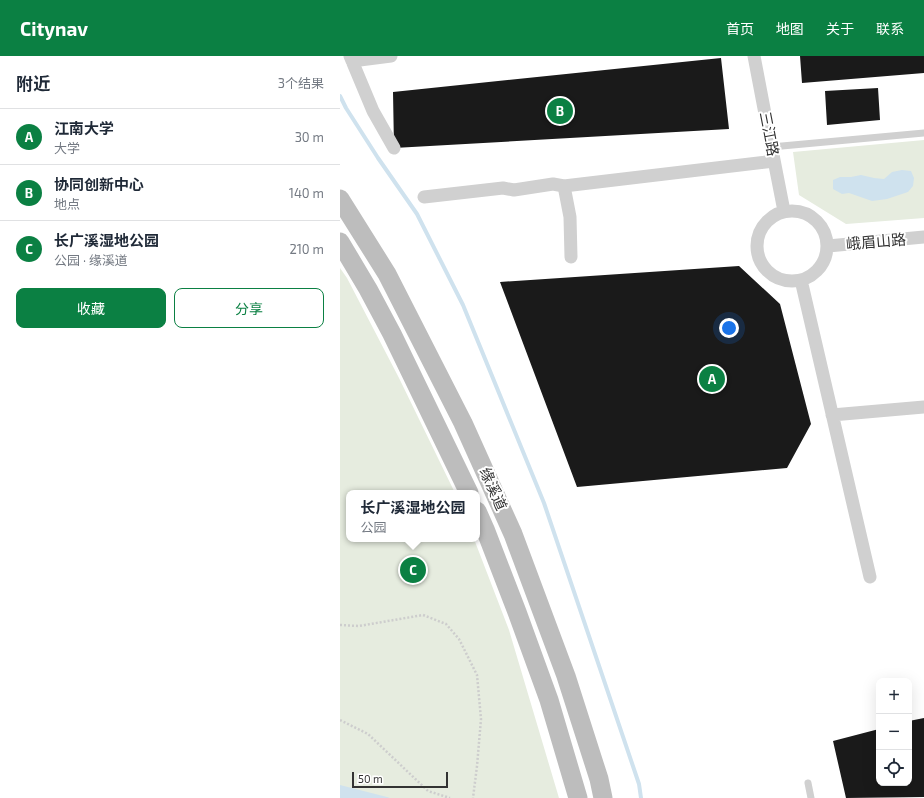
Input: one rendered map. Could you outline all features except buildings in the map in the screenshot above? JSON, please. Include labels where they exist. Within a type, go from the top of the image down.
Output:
[{"type":"main road","name":"缘溪道","points":[[340,199],[387,274],[409,316],[463,422],[513,534],[566,676],[604,798]]},
{"type":"main road","name":"缘溪道","points":[[340,242],[392,334],[468,490]]},
{"type":"main road","name":"缘溪道","points":[[480,517],[549,700],[578,798]]},
{"type":"street","points":[[391,56],[351,59],[373,111],[394,148]]},
{"type":"street","name":"三江路","points":[[754,56],[784,211]]},
{"type":"street","points":[[424,197],[504,188],[514,190],[553,184],[564,186],[774,161]]},
{"type":"street","points":[[564,186],[570,217],[571,257]]},
{"type":"street","points":[[784,211],[800,211],[814,218],[824,230],[828,246],[824,261],[814,273],[801,280],[790,281],[779,278],[769,272],[762,264],[758,254],[757,243],[760,232],[765,223],[774,215],[784,211]]},
{"type":"street","name":"峨眉山路","points":[[828,246],[924,237]]},
{"type":"street","points":[[801,280],[870,577]]},
{"type":"street","points":[[832,415],[924,407]]},
{"type":"lane","points":[[771,147],[924,133]]},
{"type":"lane","points":[[808,783],[811,798]]},
{"type":"path","points":[[340,625],[359,626],[423,615],[446,624],[459,639],[477,675],[481,719],[473,798]]},
{"type":"path","points":[[340,720],[368,734],[428,791],[450,798]]},
{"type":"shaded area","points":[[924,140],[924,218],[846,224],[799,195],[793,152]]},
{"type":"shaded area","points":[[340,268],[347,278],[399,378],[454,490],[346,490],[346,542],[475,542],[509,630],[559,798],[340,798]]},
{"type":"water","points":[[902,170],[911,171],[914,178],[913,186],[908,192],[887,199],[872,201],[849,193],[842,194],[833,189],[833,180],[840,177],[861,175],[884,179],[892,172]]},
{"type":"water","points":[[340,785],[387,797],[390,798],[340,798]]},
{"type":"waterway","points":[[340,96],[378,158],[417,214],[463,305],[544,503],[639,784],[641,798]]},
{"type":"place","name":"协同创新中心","points":[[560,111]]},
{"type":"place","name":"江南大学","points":[[712,379]]},
{"type":"place","name":"长广溪湿地公园","points":[[413,570]]}]
